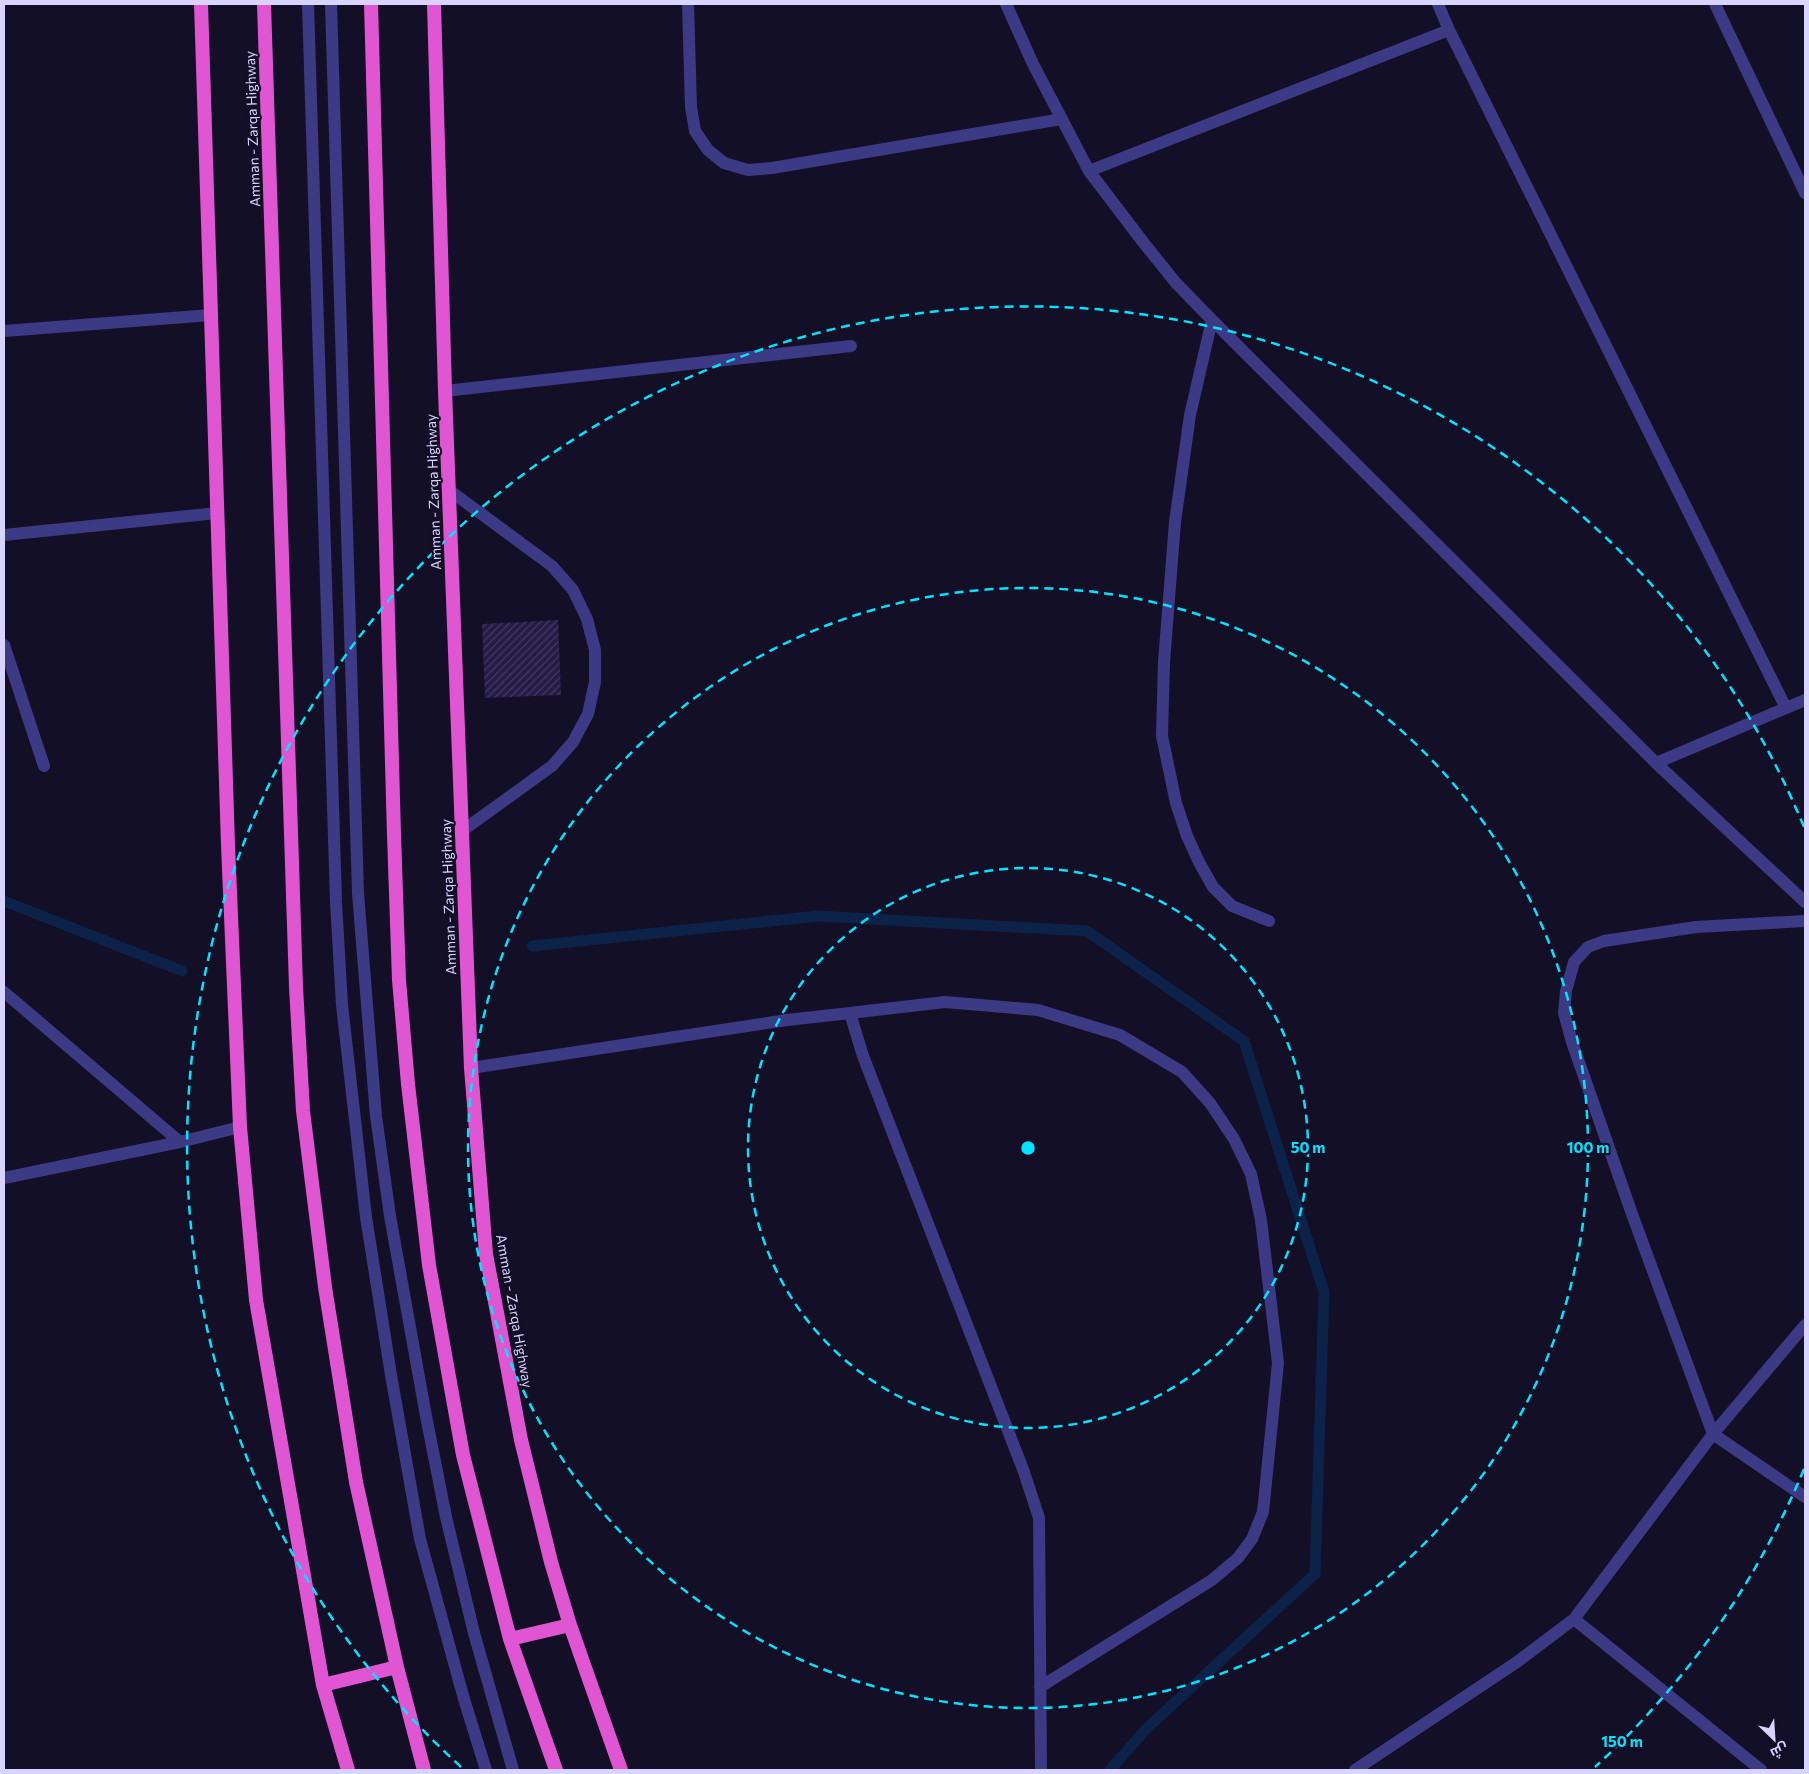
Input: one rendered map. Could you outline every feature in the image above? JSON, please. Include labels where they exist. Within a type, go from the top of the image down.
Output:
[{"type":"highway","points":[[201,4],[228,835],[240,1127],[256,1300],[323,1685],[348,1770]]},
{"type":"highway","name":"Amman - Zarqa Highway","points":[[264,4],[296,988],[304,1111],[326,1287],[356,1482],[397,1667],[424,1770]]},
{"type":"highway","points":[[371,4],[393,805],[400,989],[408,1084],[429,1265],[463,1455],[510,1639],[556,1770]]},
{"type":"highway","name":"Amman - Zarqa Highway","points":[[434,4],[445,392],[471,1068],[486,1254],[521,1440],[551,1562],[570,1625],[621,1770]]},
{"type":"highway","points":[[510,1639],[570,1625]]},
{"type":"highway","points":[[323,1685],[397,1667]]},
{"type":"street","points":[[308,4],[336,902],[342,1005],[366,1217],[420,1539],[464,1699],[486,1770]]},
{"type":"street","points":[[331,4],[358,893],[376,1116],[391,1225],[446,1517],[474,1633],[513,1770]]},
{"type":"street","points":[[688,4],[691,107],[695,131],[708,150],[724,163],[748,170],[772,168],[1062,119]]},
{"type":"street","points":[[1006,4],[1033,64],[1090,171],[1176,283],[1656,763],[1805,902]]},
{"type":"street","points":[[1438,4],[1449,30],[1786,708]]},
{"type":"street","points":[[1715,4],[1805,193]]},
{"type":"street","points":[[1090,171],[1449,30]]},
{"type":"street","points":[[4,332],[211,315]]},
{"type":"street","points":[[1212,320],[1190,415],[1175,522],[1164,662],[1162,736],[1176,803],[1187,836],[1213,887],[1232,906],[1269,921]]},
{"type":"street","points":[[445,392],[851,346]]},
{"type":"street","points":[[449,490],[552,566],[573,590],[587,619],[595,650],[595,682],[588,714],[574,742],[552,766],[462,831]]},
{"type":"street","points":[[4,535],[217,513]]},
{"type":"street","points":[[4,645],[44,766]]},
{"type":"street","points":[[1656,763],[1805,700]]},
{"type":"street","points":[[1805,921],[1696,927],[1604,941],[1588,947],[1574,962],[1566,991],[1564,1013],[1572,1042],[1632,1214],[1713,1434],[1805,1497]]},
{"type":"street","points":[[4,992],[180,1142]]},
{"type":"street","points":[[471,1068],[787,1020],[945,1002],[1038,1010],[1120,1036],[1182,1072],[1210,1103],[1234,1139],[1251,1174],[1261,1220],[1278,1363],[1262,1512],[1252,1539],[1238,1558],[1212,1580],[1040,1687]]},
{"type":"street","points":[[850,1013],[863,1056],[1032,1495],[1039,1518],[1042,1770]]},
{"type":"street","points":[[4,1178],[180,1142],[240,1127]]},
{"type":"street","points":[[1355,1770],[1517,1662],[1574,1619],[1713,1434],[1805,1325]]},
{"type":"street","points":[[1574,1619],[1761,1770]]},
{"type":"building","points":[[558,620],[561,695],[485,698],[482,624]]},
{"type":"waterway","points":[[4,901],[182,971]]},
{"type":"waterway","points":[[532,946],[818,916],[1087,931],[1244,1041],[1324,1292],[1315,1574],[1145,1730],[1110,1770]]}]
